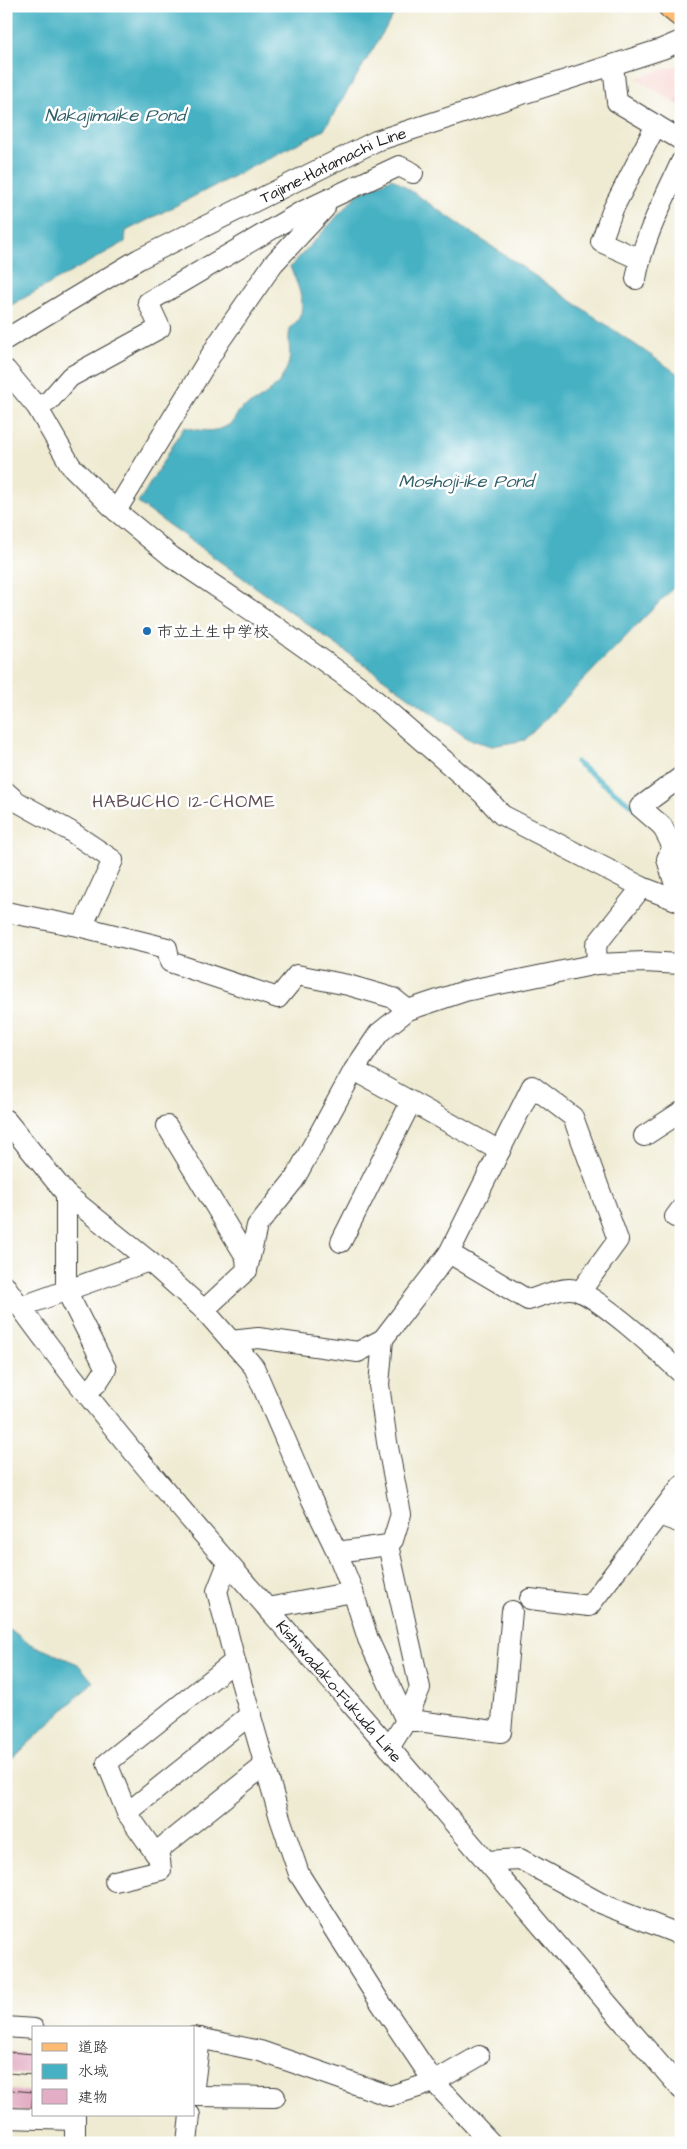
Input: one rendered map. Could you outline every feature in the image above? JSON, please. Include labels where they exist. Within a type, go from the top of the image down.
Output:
[{"type":"main road","points":[[671,6],[681,14]]},
{"type":"street","name":"Tajime-Hatamachi Line","points":[[6,339],[139,259],[376,141],[662,49],[681,41]]},
{"type":"street","points":[[613,65],[617,102],[681,140]]},
{"type":"street","points":[[639,259],[601,242],[613,209],[656,125]]},
{"type":"street","points":[[636,279],[639,259],[681,162]]},
{"type":"street","points":[[37,407],[49,401],[70,377],[160,328],[148,302],[299,212],[400,165]]},
{"type":"street","points":[[116,511],[219,342],[274,264],[325,208]]},
{"type":"street","points":[[6,370],[37,407],[71,466],[116,511],[172,557],[359,686],[483,794],[502,815],[642,887],[680,902]]},
{"type":"street","points":[[680,902],[667,859],[677,844],[662,826],[640,807],[681,777]]},
{"type":"street","points":[[6,792],[16,801],[70,831],[113,860],[82,927]]},
{"type":"street","points":[[597,964],[596,944],[642,887]]},
{"type":"street","points":[[6,912],[82,927],[167,948],[170,962],[278,998],[297,975],[348,985],[392,998],[408,1010]]},
{"type":"street","points":[[204,1310],[247,1270],[257,1226],[294,1180],[354,1070],[380,1033],[408,1010],[465,991],[597,964],[644,962],[681,964]]},
{"type":"street","points":[[354,1070],[500,1151]]},
{"type":"street","points":[[231,1341],[258,1338],[358,1352],[384,1340],[449,1253],[532,1086],[573,1117],[618,1240],[580,1292]]},
{"type":"street","points":[[342,1242],[411,1102]]},
{"type":"street","points":[[644,1136],[681,1112]]},
{"type":"street","points":[[6,1120],[66,1194],[149,1261],[204,1310],[254,1367],[308,1492],[337,1552],[354,1592],[368,1639],[406,1722]]},
{"type":"street","points":[[167,1126],[246,1257],[247,1270]]},
{"type":"street","points":[[66,1194],[66,1290],[106,1369],[97,1384],[86,1393]]},
{"type":"street","points":[[449,1253],[528,1300],[571,1288],[580,1292],[606,1308],[651,1344],[681,1373]]},
{"type":"street","points":[[20,1307],[149,1261]]},
{"type":"street","name":"Kishiwadako-Fukuda Line","points":[[6,1287],[153,1478],[390,1748],[681,2089]]},
{"type":"street","points":[[337,1552],[388,1545],[394,1540],[401,1514],[387,1442],[380,1385],[384,1340]]},
{"type":"street","points":[[530,1599],[589,1606],[681,1486]]},
{"type":"street","points":[[659,1515],[681,1523]]},
{"type":"street","points":[[388,1545],[420,1688],[406,1722],[390,1748]]},
{"type":"street","points":[[228,1563],[217,1591],[234,1661],[299,1874],[434,2082],[491,2143]]},
{"type":"street","points":[[267,1608],[354,1592]]},
{"type":"street","points":[[406,1722],[418,1721],[501,1732],[512,1610]]},
{"type":"street","points":[[114,1881],[161,1870],[160,1860],[156,1853],[127,1813],[107,1763],[234,1661]]},
{"type":"street","points":[[127,1813],[251,1714]]},
{"type":"street","points":[[156,1853],[265,1765]]},
{"type":"street","points":[[486,1861],[520,1859],[602,1904],[681,1935]]},
{"type":"street","points":[[6,2027],[32,2029]]},
{"type":"street","points":[[195,2070],[197,2037],[260,2051],[390,2096],[434,2082],[479,2056]]},
{"type":"street","points":[[195,2096],[275,2098]]},
{"type":"street","points":[[187,2143],[190,2116]]},
{"type":"street","points":[[6,2118],[75,2118],[75,2143]]},
{"type":"shaded area","points":[[681,64],[681,107],[636,78]]},
{"type":"water","name":"Nakajimaike Pond","points":[[6,6],[399,6],[324,130],[126,231],[125,242],[6,308]]},
{"type":"water","name":"Moshoji-ike Pond","points":[[392,178],[681,376],[681,580],[525,740],[492,746],[468,739],[138,503],[184,427],[208,431],[221,429],[233,421],[241,409],[264,396],[280,380],[289,361],[290,330],[299,318],[302,306],[300,292],[290,267],[357,195]]},
{"type":"water","points":[[6,1626],[28,1643],[78,1664],[93,1682],[6,1765]]},
{"type":"building","points":[[681,94],[681,105],[676,102]]},
{"type":"building","points":[[9,2052],[32,2054],[32,2075],[7,2073]]},
{"type":"building","points":[[10,2090],[32,2092],[31,2112],[8,2110]]},
{"type":"waterway","points":[[576,762],[635,808]]},
{"type":"place","name":"市立土生中学校","points":[[147,631]]},
{"type":"district","name":"HABUCHO 12-CHOME","points":[[184,801]]}]
